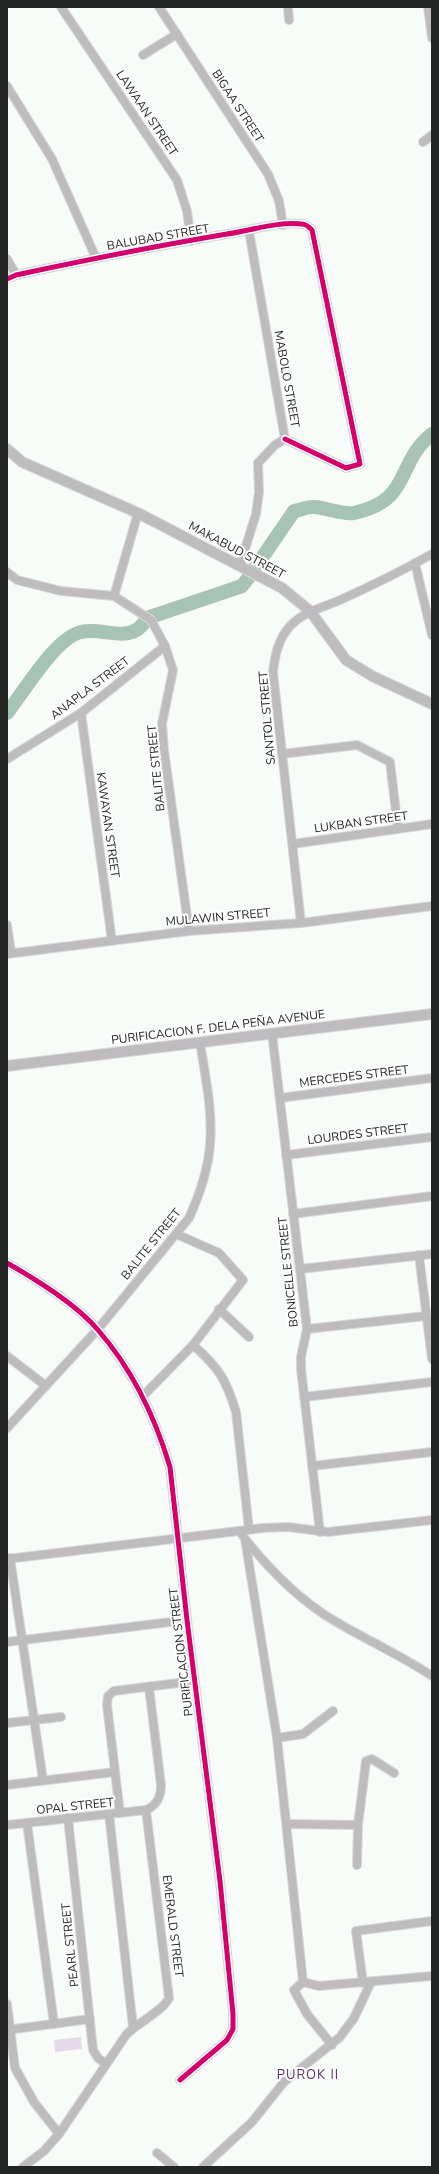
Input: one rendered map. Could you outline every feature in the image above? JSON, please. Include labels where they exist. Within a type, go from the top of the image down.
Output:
[{"type":"street","name":"LAWAAN STREET","points":[[62,7],[178,180],[186,205],[190,241]]},
{"type":"street","name":"BIGAA STREET","points":[[159,7],[268,174],[279,201],[283,225]]},
{"type":"street","points":[[288,7],[289,20]]},
{"type":"street","points":[[428,7],[432,38]]},
{"type":"street","points":[[143,55],[177,34]]},
{"type":"street","points":[[7,86],[52,159],[96,258]]},
{"type":"street","points":[[423,142],[432,135]]},
{"type":"street","name":"BALUBAD STREET","points":[[7,280],[16,275],[96,258],[283,225],[303,224],[312,230],[360,464],[346,468],[285,439]]},
{"type":"street","name":"MABOLO STREET","points":[[240,565],[256,514],[259,492],[258,463],[275,445],[285,439],[249,231]]},
{"type":"street","points":[[7,259],[16,275]]},
{"type":"street","name":"MAKABUD STREET","points":[[7,449],[22,462],[138,513],[240,565],[291,594],[310,611],[346,660],[372,676],[432,704]]},
{"type":"street","points":[[114,596],[138,513]]},
{"type":"street","name":"SANTOL STREET","points":[[301,923],[273,672],[275,654],[282,638],[292,625],[310,611],[338,601],[432,554]]},
{"type":"street","points":[[415,563],[432,635]]},
{"type":"street","name":"BALITE STREET","points":[[7,572],[18,580],[61,591],[114,596],[151,620],[164,646],[173,670],[162,724],[188,931]]},
{"type":"street","name":"ANAPLA STREET","points":[[7,759],[81,713],[164,646]]},
{"type":"street","name":"KAWAYAN STREET","points":[[81,713],[112,941]]},
{"type":"street","points":[[282,754],[357,745],[390,762],[398,829]]},
{"type":"street","name":"LUKBAN STREET","points":[[293,844],[432,824]]},
{"type":"street","name":"MULAWIN STREET","points":[[9,953],[188,931],[301,923],[432,906]]},
{"type":"street","points":[[7,925],[9,953]]},
{"type":"street","name":"PURIFICACION F. DELA PEÑA AVENUE","points":[[7,1066],[432,1014]]},
{"type":"street","name":"BONICELLE STREET","points":[[272,1033],[307,1329],[300,1363],[320,1532]]},
{"type":"street","name":"BALITE STREET","points":[[7,1428],[98,1329],[189,1218],[196,1202],[210,1147],[208,1096],[200,1042]]},
{"type":"street","name":"MERCEDES STREET","points":[[280,1098],[432,1078]]},
{"type":"street","name":"LOURDES STREET","points":[[286,1155],[432,1137]]},
{"type":"street","points":[[293,1214],[432,1196]]},
{"type":"street","points":[[143,1396],[193,1345],[219,1309],[243,1280],[219,1253],[176,1234]]},
{"type":"street","points":[[300,1270],[432,1254]]},
{"type":"street","points":[[419,1255],[432,1359]]},
{"type":"street","name":"PURIFICACION STREET","points":[[7,1263],[29,1276],[74,1308],[98,1329],[116,1353],[143,1396],[163,1445],[170,1467],[186,1620],[220,1881],[230,1973],[233,2022],[231,2034],[222,2046],[180,2080]]},
{"type":"street","points":[[219,1309],[249,1337]]},
{"type":"street","points":[[307,1329],[426,1316]]},
{"type":"street","points":[[193,1345],[220,1371],[232,1399],[236,1412],[250,1530]]},
{"type":"street","points":[[7,1356],[46,1386]]},
{"type":"street","points":[[304,1397],[432,1382]]},
{"type":"street","points":[[312,1466],[432,1452]]},
{"type":"street","points":[[43,1780],[9,1559],[250,1530],[288,1527],[320,1532],[335,1532],[432,1520]]},
{"type":"street","points":[[240,1531],[258,1556],[304,1600],[329,1617],[403,1657],[432,1676]]},
{"type":"street","points":[[245,1539],[277,1738],[303,1982]]},
{"type":"street","points":[[7,1642],[186,1620]]},
{"type":"street","points":[[120,1813],[107,1705],[108,1696],[114,1691],[194,1681]]},
{"type":"street","points":[[146,1810],[153,1807],[161,1792],[149,1687]]},
{"type":"street","points":[[277,1738],[303,1734],[333,1711]]},
{"type":"street","points":[[7,1724],[61,1717]]},
{"type":"street","points":[[357,1866],[358,1825],[366,1761],[372,1759],[394,1773]]},
{"type":"street","points":[[7,1785],[115,1772]]},
{"type":"street","name":"OPAL STREET","points":[[7,1825],[146,1810]]},
{"type":"street","name":"EMERALD STREET","points":[[22,2167],[44,2151],[60,2134],[119,2044],[133,2027],[167,2001],[169,1993],[146,1810]]},
{"type":"street","points":[[109,1814],[133,2027]]},
{"type":"street","name":"PEARL STREET","points":[[68,1818],[93,2050],[98,2058],[106,2064]]},
{"type":"street","points":[[27,1823],[54,2024]]},
{"type":"street","points":[[287,1824],[358,1825]]},
{"type":"street","points":[[203,2167],[252,2122],[284,2082],[332,2045],[348,2028],[367,1983],[356,1931],[432,1921]]},
{"type":"street","points":[[303,1982],[319,1986],[367,1983],[432,1976],[432,1979]]},
{"type":"street","points":[[303,1982],[294,1990],[307,2014],[332,2045]]},
{"type":"street","points":[[7,2004],[8,2030],[13,2056],[21,2079],[34,2102],[60,2134]]},
{"type":"street","points":[[8,2030],[90,2019]]},
{"type":"street","points":[[157,2153],[174,2167]]},
{"type":"shaded area","points":[[81,2037],[82,2049],[55,2052],[54,2040]]},
{"type":"waterway","points":[[253,571],[294,511],[313,507],[345,513],[354,513],[373,507],[386,499],[395,490],[420,445],[432,434]]},
{"type":"waterway","points":[[150,617],[242,586],[249,577]]},
{"type":"waterway","points":[[7,713],[41,667],[61,644],[71,636],[81,632],[90,631],[124,634],[140,628],[146,620]]},
{"type":"cycle path","points":[[7,279],[16,275],[174,243],[283,224],[293,223],[306,225],[312,230],[360,464],[346,468],[285,439]]},
{"type":"cycle path","points":[[7,1263],[31,1277],[79,1311],[111,1345],[142,1395],[150,1412],[170,1467],[187,1620],[220,1881],[233,2014],[233,2029],[227,2040],[180,2080]]},
{"type":"district","name":"PUROK II","points":[[308,2075]]}]
